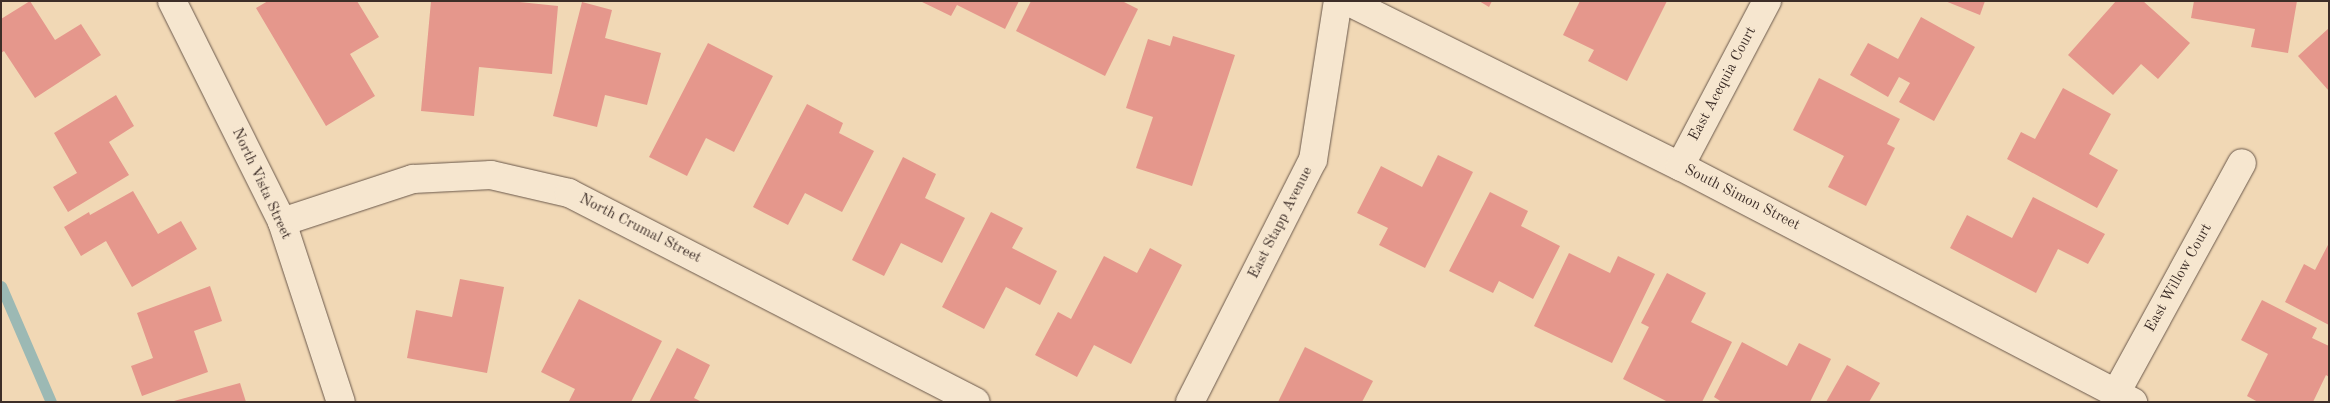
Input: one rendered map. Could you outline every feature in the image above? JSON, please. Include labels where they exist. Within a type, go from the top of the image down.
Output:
[{"type":"street","name":"North Vista Street","points":[[172,1],[282,222],[341,402]]},
{"type":"street","name":"East Stapp Avenue","points":[[1190,402],[1313,160],[1338,1]]},
{"type":"street","name":"South Simon Street","points":[[1347,1],[1680,166],[2124,397]]},
{"type":"street","name":"East Acequia Court","points":[[1680,166],[1767,1]]},
{"type":"street","name":"East Willow Court","points":[[2124,397],[2242,163]]},
{"type":"street","name":"North Crumal Street","points":[[282,222],[413,179],[491,175],[569,193],[975,402]]},
{"type":"building","points":[[30,1],[55,40],[81,24],[101,55],[35,98],[4,51],[1,53],[1,19]]},
{"type":"building","points":[[268,1],[357,1],[379,37],[350,54],[375,96],[326,126],[256,8]]},
{"type":"building","points":[[431,1],[510,1],[558,6],[552,74],[479,67],[474,116],[421,111]]},
{"type":"building","points":[[920,1],[1019,1],[1005,29],[957,5],[951,16]]},
{"type":"building","points":[[1031,1],[1122,1],[1138,9],[1105,76],[1016,31]]},
{"type":"building","points":[[1479,1],[1492,1],[1489,7]]},
{"type":"building","points":[[1580,1],[1667,1],[1627,81],[1588,61],[1594,50],[1563,35]]},
{"type":"building","points":[[1945,1],[1985,1],[1980,15]]},
{"type":"building","points":[[2116,1],[2143,1],[2190,43],[2158,79],[2141,64],[2113,95],[2068,55]]},
{"type":"building","points":[[2194,1],[2297,1],[2288,53],[2251,47],[2255,29],[2191,18]]},
{"type":"building","points":[[582,2],[612,10],[605,38],[661,53],[647,105],[605,95],[597,127],[553,116]]},
{"type":"building","points":[[1921,17],[1975,47],[1934,121],[1899,102],[1910,83],[1899,77],[1888,97],[1850,75],[1868,43],[1898,59]]},
{"type":"building","points":[[2329,28],[2329,91],[2298,56]]},
{"type":"building","points":[[1173,36],[1235,55],[1192,186],[1136,168],[1153,117],[1126,108],[1148,39],[1170,46]]},
{"type":"building","points":[[708,43],[773,76],[734,152],[706,138],[687,176],[649,157]]},
{"type":"building","points":[[1819,78],[1900,119],[1887,144],[1895,148],[1866,206],[1828,187],[1844,156],[1793,130]]},
{"type":"building","points":[[2063,88],[2111,114],[2089,154],[2118,170],[2097,208],[2007,159],[2021,132],[2035,139]]},
{"type":"building","points":[[116,95],[134,126],[109,142],[129,175],[68,212],[53,187],[77,173],[54,133]]},
{"type":"building","points":[[807,104],[843,123],[839,133],[874,151],[842,212],[805,193],[788,225],[753,207]]},
{"type":"building","points":[[1438,155],[1473,172],[1425,268],[1379,245],[1388,228],[1357,213],[1381,166],[1422,187]]},
{"type":"building","points":[[903,157],[936,174],[925,198],[965,218],[942,263],[901,243],[884,276],[852,260]]},
{"type":"building","points":[[133,191],[158,234],[181,221],[197,249],[132,287],[106,241],[81,256],[64,227],[89,212],[90,215]]},
{"type":"building","points":[[1490,192],[1528,211],[1521,226],[1560,246],[1533,299],[1499,281],[1493,293],[1449,271]]},
{"type":"building","points":[[2033,197],[2105,234],[2088,264],[2058,249],[2036,293],[1950,248],[1967,215],[2012,238]]},
{"type":"building","points":[[991,212],[1023,228],[1012,248],[1057,271],[1040,305],[1006,287],[984,329],[942,307]]},
{"type":"building","points":[[2329,243],[2329,325],[2285,302],[2304,264],[2315,270]]},
{"type":"building","points":[[1150,248],[1182,265],[1131,364],[1094,345],[1077,377],[1035,355],[1058,312],[1071,319],[1104,256],[1137,273]]},
{"type":"building","points":[[1569,253],[1610,273],[1618,256],[1655,274],[1612,363],[1534,326]]},
{"type":"building","points":[[1667,273],[1706,293],[1691,322],[1732,342],[1702,402],[1668,402],[1623,379],[1649,327],[1641,323]]},
{"type":"building","points":[[460,279],[504,287],[487,373],[407,358],[416,310],[452,317]]},
{"type":"building","points":[[210,286],[222,321],[194,331],[208,372],[142,396],[131,366],[153,358],[137,313]]},
{"type":"building","points":[[579,299],[662,341],[631,402],[571,402],[569,401],[575,389],[541,372]]},
{"type":"building","points":[[2262,300],[2317,328],[2312,338],[2329,346],[2329,377],[2326,375],[2313,402],[2258,402],[2247,396],[2268,354],[2241,340]]},
{"type":"building","points":[[1742,342],[1787,366],[1799,343],[1831,359],[1810,402],[1722,402],[1714,397]]},
{"type":"building","points":[[1305,347],[1373,381],[1362,402],[1278,402]]},
{"type":"building","points":[[677,348],[710,365],[694,398],[702,402],[649,402]]},
{"type":"building","points":[[1847,365],[1880,383],[1869,402],[1826,402]]},
{"type":"building","points":[[240,383],[246,402],[174,402],[174,401]]},
{"type":"waterway","points":[[1,286],[51,402]]}]
